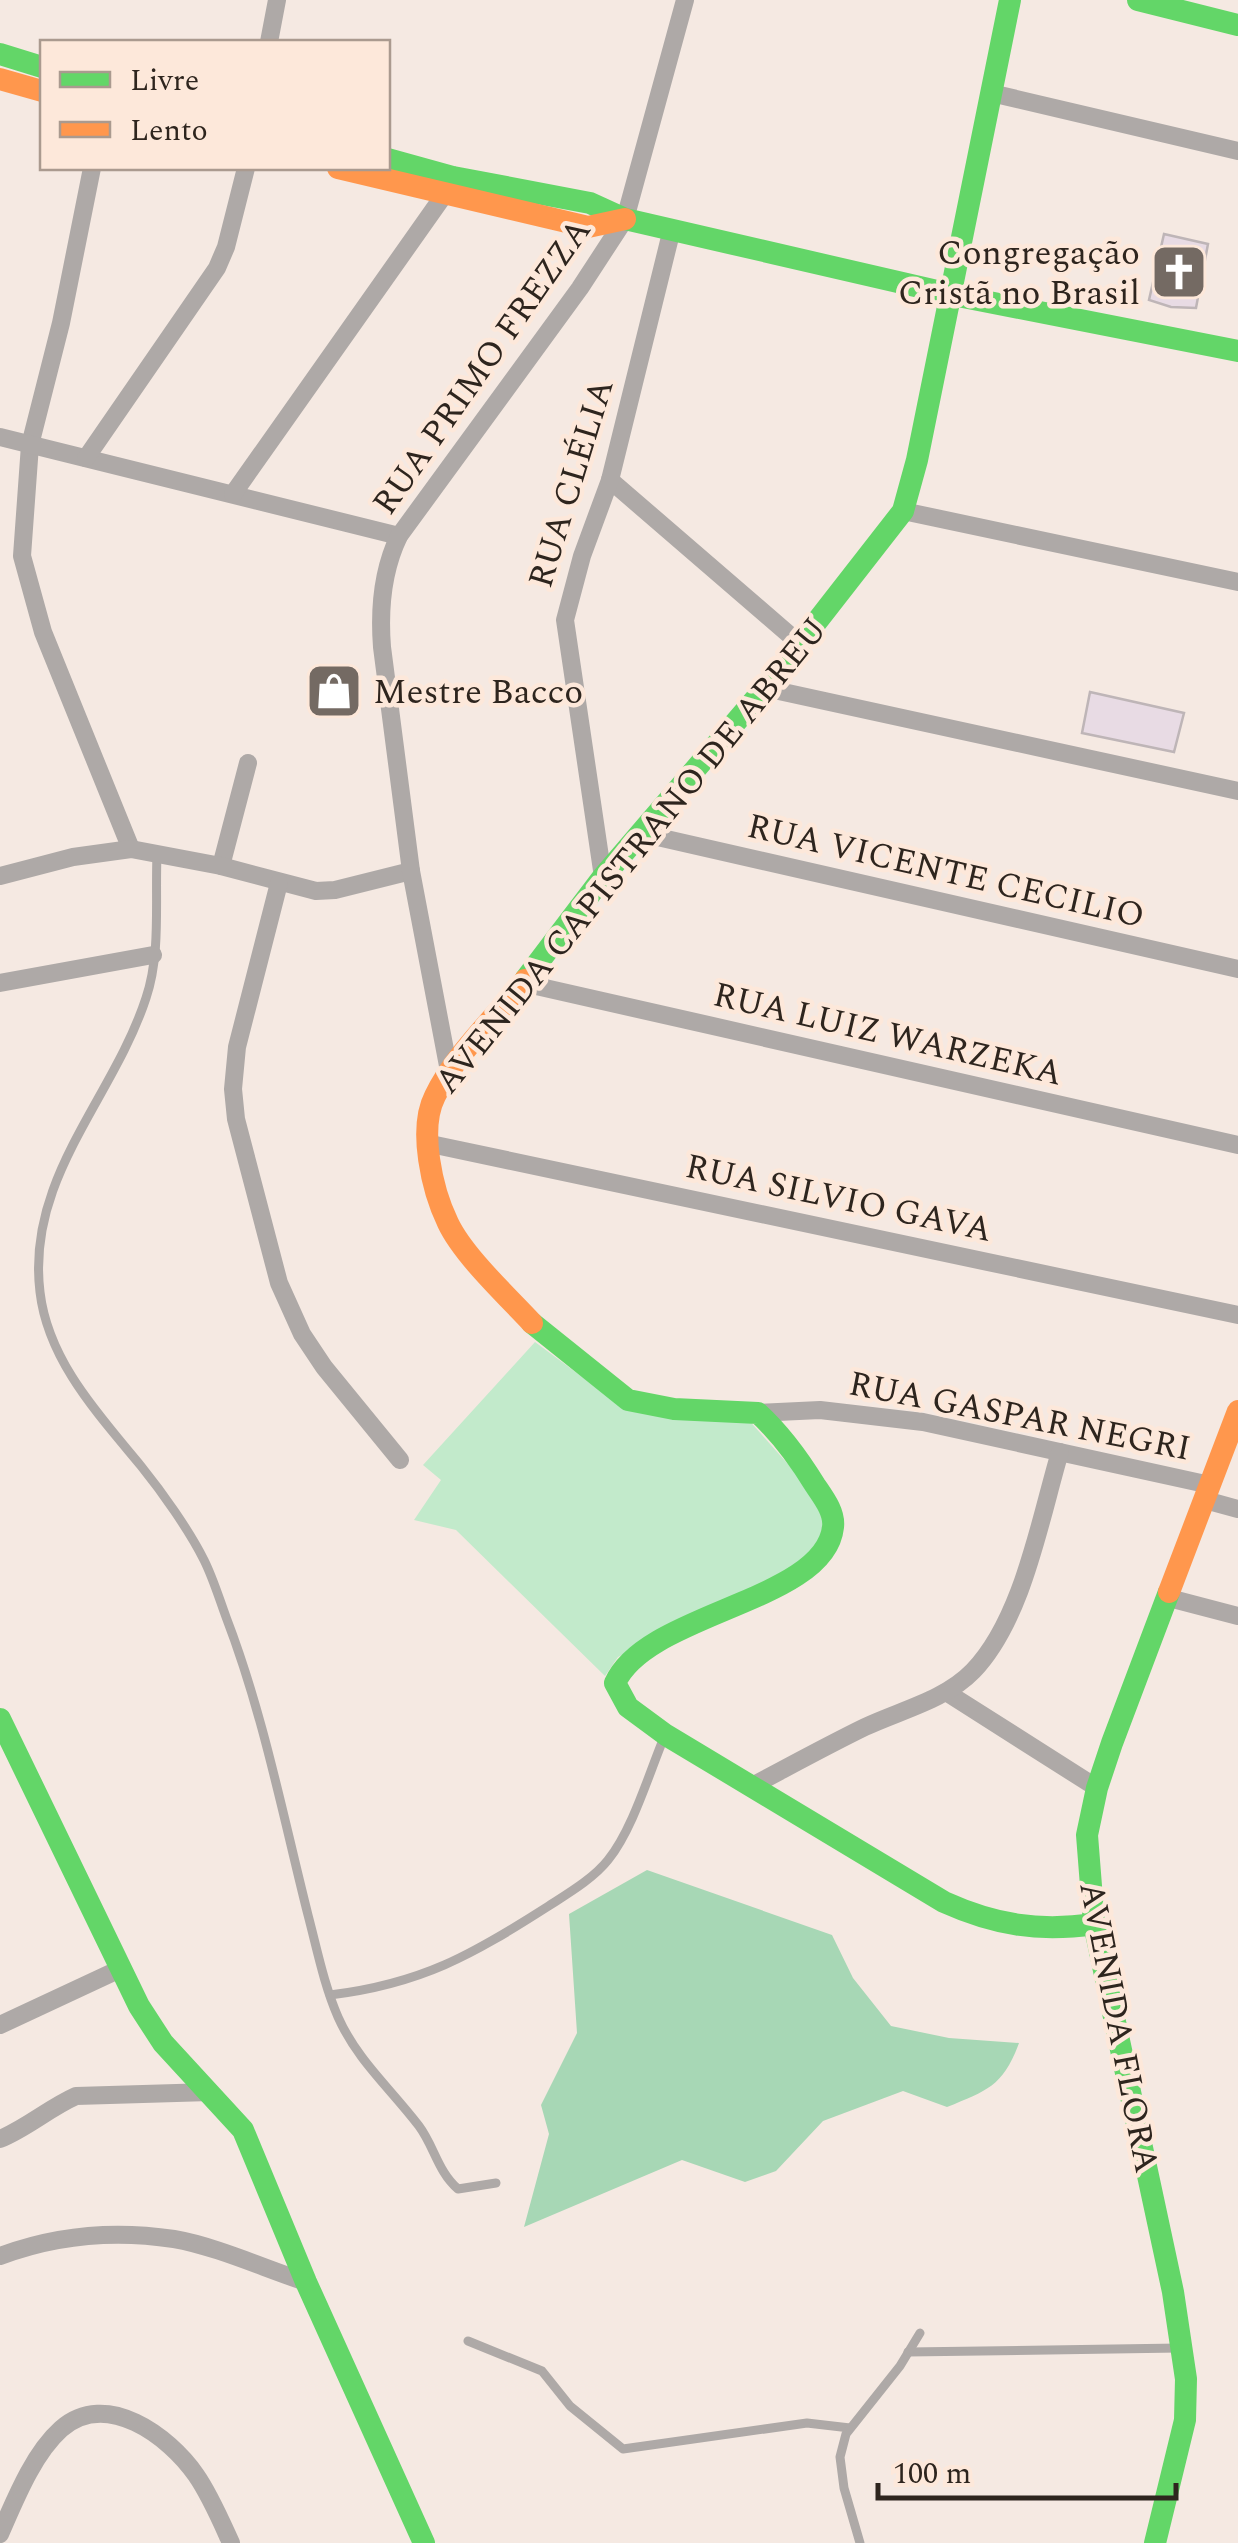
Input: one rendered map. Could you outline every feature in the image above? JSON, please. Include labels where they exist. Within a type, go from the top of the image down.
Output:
[{"type":"street","points":[[269,40],[277,0]]},
{"type":"street","name":"RUA PRIMO FREZZA","points":[[448,1071],[411,871],[380,628],[387,562],[398,536],[580,288],[626,218],[685,0]]},
{"type":"street","name":"AVENIDA CAPISTRANO DE ABREU","points":[[758,1412],[674,1409],[628,1400],[540,1331],[458,1240],[442,1211],[426,1143],[429,1110],[448,1071],[523,983],[602,877],[766,688],[902,512],[917,460],[1010,0]]},
{"type":"street","points":[[1138,0],[1238,25]]},
{"type":"street","points":[[0,54],[40,66]]},
{"type":"street","points":[[0,79],[40,90]]},
{"type":"street","points":[[991,94],[1238,151]]},
{"type":"street","points":[[390,160],[450,186],[588,227],[626,218],[950,294],[1238,351]]},
{"type":"street","points":[[92,170],[61,323],[30,445],[22,542],[26,575],[43,632],[132,848]]},
{"type":"street","points":[[86,458],[217,268],[245,170]]},
{"type":"street","points":[[350,170],[450,186]]},
{"type":"street","points":[[234,494],[450,186]]},
{"type":"street","name":"RUA CLÉLIA","points":[[602,877],[565,620],[576,572],[610,480],[672,229]]},
{"type":"street","points":[[0,437],[398,536]]},
{"type":"street","points":[[610,480],[800,644]]},
{"type":"street","points":[[902,512],[1238,582]]},
{"type":"street","points":[[766,688],[1238,790]]},
{"type":"street","points":[[221,866],[248,763]]},
{"type":"street","name":"RUA VICENTE CECILIO","points":[[640,833],[1238,969]]},
{"type":"street","points":[[0,876],[132,848],[324,891],[411,871]]},
{"type":"street","points":[[279,882],[237,1046],[233,1089],[236,1119],[271,1255],[302,1334],[400,1460]]},
{"type":"street","points":[[0,984],[153,955]]},
{"type":"street","name":"RUA LUIZ WARZEKA","points":[[523,983],[1238,1146]]},
{"type":"street","name":"RUA SILVIO GAVA","points":[[426,1143],[1238,1315]]},
{"type":"street","name":"RUA GASPAR NEGRI","points":[[758,1412],[820,1410],[923,1422],[1060,1452],[1207,1493],[1238,1509]]},
{"type":"street","name":"AVENIDA FLORA","points":[[1155,2543],[1185,2420],[1186,2380],[1173,2292],[1094,1924],[1087,1835],[1096,1788],[1238,1411]]},
{"type":"street","points":[[758,1412],[801,1461],[830,1509],[834,1529],[830,1545],[816,1564],[788,1582],[668,1634],[625,1664],[615,1683],[618,1698],[635,1715],[750,1787],[944,1902],[990,1924],[1031,1930],[1065,1930],[1094,1924]]},
{"type":"street","points":[[750,1787],[866,1727],[946,1692],[972,1672],[1000,1632],[1023,1579],[1060,1452]]},
{"type":"street","points":[[1169,1598],[1238,1616]]},
{"type":"street","points":[[946,1692],[1096,1788]]},
{"type":"street","points":[[0,1720],[139,2006],[163,2043],[242,2130],[424,2543]]},
{"type":"street","points":[[0,2025],[120,1969]]},
{"type":"street","points":[[0,2139],[76,2096],[210,2092]]},
{"type":"street","points":[[0,2256],[55,2240],[110,2233],[178,2240],[306,2282]]},
{"type":"street","points":[[0,2534],[27,2475],[62,2428],[89,2413],[128,2417],[166,2442],[196,2475],[231,2543]]},
{"type":"lane","points":[[157,852],[148,995],[54,1183],[44,1213],[40,1292],[54,1342],[92,1411],[144,1469],[204,1560],[246,1669],[338,2018],[360,2056],[424,2134],[446,2179],[458,2189],[496,2183]]},
{"type":"lane","points":[[330,1994],[378,1989],[431,1974],[490,1944],[570,1892],[607,1862],[666,1735]]},
{"type":"lane","points":[[860,2543],[844,2488],[840,2457],[850,2428],[920,2333]]},
{"type":"lane","points":[[468,2341],[542,2371],[570,2406],[623,2449],[807,2423],[850,2428]]},
{"type":"lane","points":[[908,2352],[1182,2348]]},
{"type":"green space","points":[[535,1342],[616,1402],[746,1417],[820,1500],[825,1515],[815,1557],[618,1657],[605,1676],[456,1530],[414,1520],[441,1480],[423,1465]]},
{"type":"green space","points":[[647,1870],[832,1935],[853,1978],[891,2026],[949,2038],[1019,2043],[1007,2069],[992,2085],[947,2107],[903,2091],[823,2121],[776,2171],[745,2182],[682,2160],[524,2227],[549,2134],[541,2105],[577,2033],[569,1914]]},
{"type":"building","name":"Congregação Cristã no Brasil","points":[[1164,234],[1208,244],[1196,308],[1171,307],[1149,300]]},
{"type":"building","points":[[1090,692],[1184,713],[1174,752],[1082,733]]},
{"type":"traffic: fast","points":[[525,980],[603,877],[765,688],[903,511],[917,460],[1010,0]]},
{"type":"traffic: fast","points":[[1138,0],[1238,25]]},
{"type":"traffic: fast","points":[[0,54],[40,66]]},
{"type":"traffic: fast","points":[[390,160],[453,177],[590,203],[625,219],[963,297],[1238,351]]},
{"type":"traffic: fast","points":[[532,1323],[628,1400],[674,1409],[758,1413],[796,1456],[832,1516],[833,1527],[823,1552],[800,1573],[661,1639],[633,1659],[615,1683],[628,1707],[666,1735],[944,1902],[1018,1925],[1094,1924]]},
{"type":"traffic: fast","points":[[1155,2543],[1185,2420],[1186,2379],[1173,2292],[1094,1924],[1087,1835],[1112,1743],[1169,1592]]},
{"type":"traffic: fast","points":[[0,1719],[139,2006],[163,2043],[243,2130],[306,2282],[424,2543]]},
{"type":"traffic: slow","points":[[0,79],[40,90]]},
{"type":"traffic: slow","points":[[346,170],[588,227],[625,219]]},
{"type":"traffic: slow","points":[[525,980],[444,1080],[430,1110],[427,1142],[437,1194],[448,1223],[486,1275],[532,1323]]},
{"type":"traffic: slow","points":[[1169,1592],[1238,1411]]},
{"type":"place","name":"Congregação Cristã no Brasil","points":[[1179,272]]},
{"type":"place","name":"Mestre Bacco","points":[[334,691]]}]
